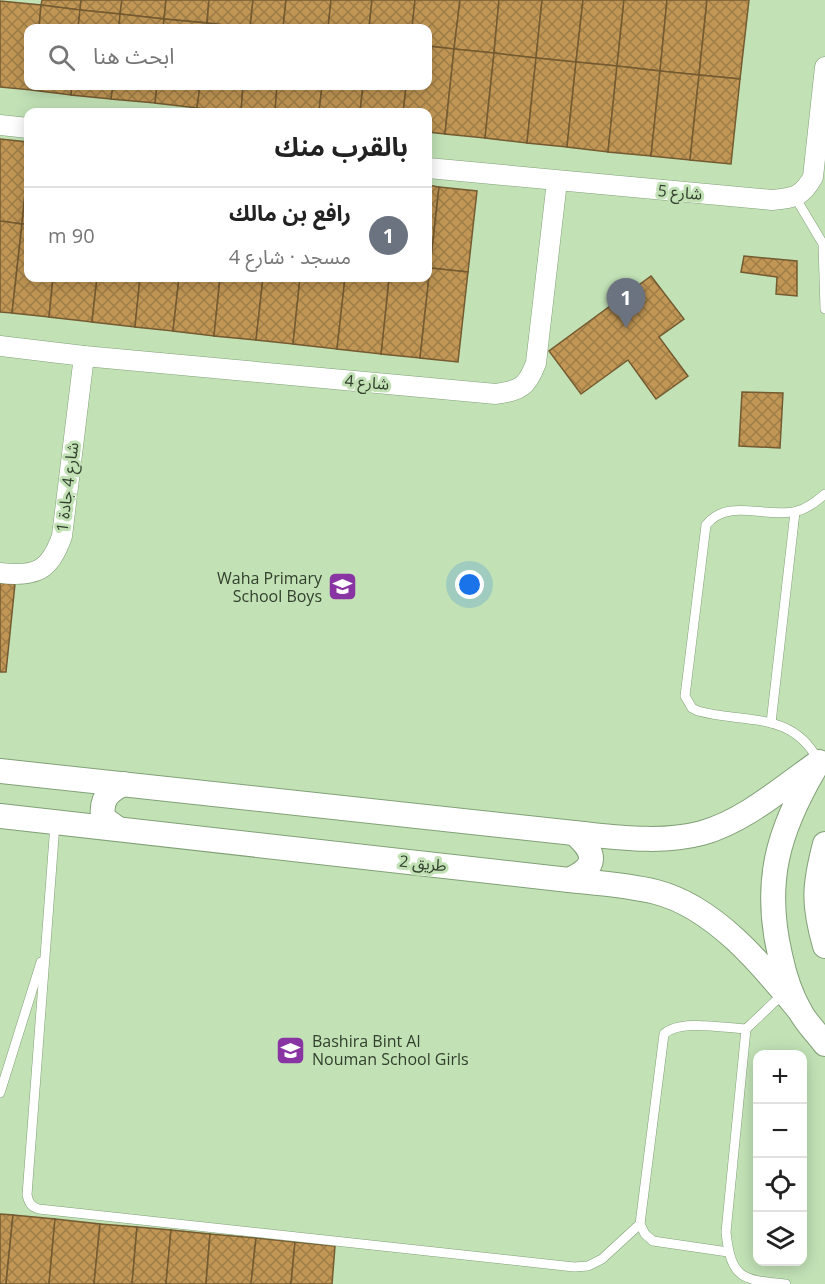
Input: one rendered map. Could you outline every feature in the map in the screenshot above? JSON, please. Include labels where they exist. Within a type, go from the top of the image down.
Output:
[{"type":"street","points":[[795,198],[807,188],[813,177],[825,67]]},
{"type":"street","points":[[0,125],[24,128]]},
{"type":"street","name":"شارع 5","points":[[432,168],[772,200],[795,198]]},
{"type":"street","name":"شارع 4","points":[[0,346],[84,356],[496,394],[512,392],[521,388],[530,379],[536,363],[557,181]]},
{"type":"street","name":"شارع 4 جادة 1","points":[[0,573],[35,572],[49,563],[56,553],[62,536],[84,356]]},
{"type":"street","points":[[0,771],[645,839],[702,833],[731,821],[822,759]]},
{"type":"street","name":"طريق 2","points":[[800,1011],[783,970],[775,934],[772,888],[783,832],[797,799],[822,759]]},
{"type":"street","points":[[118,829],[103,818],[102,809],[107,794],[123,783]]},
{"type":"street","name":"طريق 2","points":[[0,816],[569,880],[656,892],[692,907],[741,945],[784,992],[825,1044]]},
{"type":"street","points":[[569,880],[589,868],[592,860],[586,844],[574,833]]},
{"type":"street","points":[[825,844],[816,884],[817,917],[825,946]]},
{"type":"lane","points":[[795,198],[823,244],[825,309]]},
{"type":"lane","points":[[822,759],[806,741],[780,725],[698,711],[685,696],[705,525],[715,515],[730,510],[795,512],[809,506],[825,494]]},
{"type":"lane","points":[[771,723],[795,512]]},
{"type":"lane","points":[[56,822],[27,1195],[28,1202],[33,1207],[51,1211],[574,1267],[588,1266],[602,1259],[640,1224]]},
{"type":"lane","points":[[0,1093],[46,946]]},
{"type":"lane","points":[[784,992],[746,1029],[726,1232],[728,1252],[736,1270],[744,1280],[786,1284]]},
{"type":"lane","points":[[728,1252],[653,1241],[645,1234],[640,1224],[664,1034],[669,1028],[680,1025],[746,1029]]},
{"type":"building","points":[[42,0],[81,0],[80,10],[41,5]]},
{"type":"building","points":[[81,0],[122,0],[120,14],[80,10]]},
{"type":"building","points":[[122,0],[166,0],[164,19],[120,14]]},
{"type":"building","points":[[166,0],[209,0],[207,23],[164,19]]},
{"type":"building","points":[[209,0],[253,0],[250,24],[207,23]]},
{"type":"building","points":[[253,0],[286,0],[283,24],[250,24]]},
{"type":"building","points":[[286,0],[331,0],[328,24],[283,24]]},
{"type":"building","points":[[331,0],[372,0],[369,24],[328,24]]},
{"type":"building","points":[[372,0],[415,0],[412,24],[369,24]]},
{"type":"building","points":[[415,0],[460,0],[454,49],[432,46],[432,24],[412,24]]},
{"type":"building","points":[[460,0],[499,0],[494,53],[454,49]]},
{"type":"building","points":[[499,0],[542,0],[536,58],[494,53]]},
{"type":"building","points":[[542,0],[583,0],[576,62],[536,58]]},
{"type":"building","points":[[583,0],[624,0],[617,66],[576,62]]},
{"type":"building","points":[[624,0],[667,0],[660,71],[617,66]]},
{"type":"building","points":[[667,0],[707,0],[699,75],[660,71]]},
{"type":"building","points":[[707,0],[749,0],[740,79],[699,75]]},
{"type":"building","points":[[0,1],[41,5],[39,24],[24,24],[24,89],[0,87]]},
{"type":"building","points":[[41,5],[80,10],[78,24],[39,24]]},
{"type":"building","points":[[80,10],[120,14],[119,24],[78,24]]},
{"type":"building","points":[[120,14],[164,19],[163,24],[119,24]]},
{"type":"building","points":[[164,19],[207,23],[207,24],[163,24]]},
{"type":"building","points":[[432,46],[454,49],[445,134],[432,132],[432,108],[403,108],[406,90],[432,90]]},
{"type":"building","points":[[454,49],[494,53],[485,138],[445,134]]},
{"type":"building","points":[[494,53],[536,58],[527,143],[485,138]]},
{"type":"building","points":[[536,58],[576,62],[567,147],[527,143]]},
{"type":"building","points":[[576,62],[617,66],[608,152],[567,147]]},
{"type":"building","points":[[617,66],[660,71],[651,156],[608,152]]},
{"type":"building","points":[[660,71],[699,75],[690,160],[651,156]]},
{"type":"building","points":[[699,75],[740,79],[731,164],[690,160]]},
{"type":"building","points":[[32,90],[72,90],[71,95]]},
{"type":"building","points":[[72,90],[112,90],[111,99],[71,95]]},
{"type":"building","points":[[112,90],[157,90],[155,103],[111,99]]},
{"type":"building","points":[[157,90],[199,90],[197,108],[155,103]]},
{"type":"building","points":[[199,90],[243,90],[241,108],[197,108]]},
{"type":"building","points":[[243,90],[277,90],[275,108],[241,108]]},
{"type":"building","points":[[277,90],[322,90],[319,108],[275,108]]},
{"type":"building","points":[[322,90],[363,90],[360,108],[319,108]]},
{"type":"building","points":[[363,90],[406,90],[403,108],[360,108]]},
{"type":"building","points":[[0,139],[24,142],[22,224],[0,221]]},
{"type":"building","points":[[432,186],[439,187],[432,250]]},
{"type":"building","points":[[439,187],[477,191],[468,272],[432,268]]},
{"type":"building","points":[[0,221],[22,224],[12,313],[0,312]]},
{"type":"building","points":[[22,224],[24,224],[24,282],[53,282],[49,317],[12,313]]},
{"type":"building","points":[[744,256],[797,261],[797,296],[776,294],[777,277],[741,272]]},
{"type":"building","points":[[432,268],[468,272],[458,362],[420,358],[428,282],[432,282]]},
{"type":"building","points":[[651,276],[684,319],[659,337],[688,376],[656,399],[628,360],[581,394],[549,351]]},
{"type":"building","points":[[53,282],[97,282],[92,322],[49,317]]},
{"type":"building","points":[[97,282],[140,282],[135,327],[92,322]]},
{"type":"building","points":[[140,282],[179,282],[173,331],[135,327]]},
{"type":"building","points":[[179,282],[220,282],[214,336],[173,331]]},
{"type":"building","points":[[220,282],[263,282],[256,340],[214,336]]},
{"type":"building","points":[[263,282],[300,282],[293,344],[256,340]]},
{"type":"building","points":[[300,282],[345,282],[337,349],[293,344]]},
{"type":"building","points":[[345,282],[389,282],[381,354],[337,349]]},
{"type":"building","points":[[389,282],[428,282],[420,358],[381,354]]},
{"type":"building","points":[[742,392],[783,393],[780,448],[739,446]]},
{"type":"building","points":[[0,583],[15,584],[6,672],[0,672]]},
{"type":"building","points":[[0,1214],[13,1215],[6,1284],[0,1284]]},
{"type":"building","points":[[13,1215],[55,1219],[49,1284],[6,1284]]},
{"type":"building","points":[[55,1219],[100,1224],[94,1284],[49,1284]]},
{"type":"building","points":[[100,1224],[137,1227],[132,1284],[94,1284]]},
{"type":"building","points":[[137,1227],[171,1230],[166,1284],[132,1284]]},
{"type":"building","points":[[171,1230],[210,1234],[206,1284],[166,1284]]},
{"type":"building","points":[[210,1234],[256,1238],[251,1284],[206,1284]]},
{"type":"building","points":[[256,1238],[295,1242],[291,1284],[251,1284]]},
{"type":"building","points":[[295,1242],[335,1246],[332,1284],[291,1284]]},
{"type":"place","name":"رافع بن مالك","points":[[626,328]]},
{"type":"place","name":"Waha Primary School Boys","points":[[343,587]]},
{"type":"place","name":"Bashira Bint Al Nouman School Girls","points":[[291,1050]]}]
